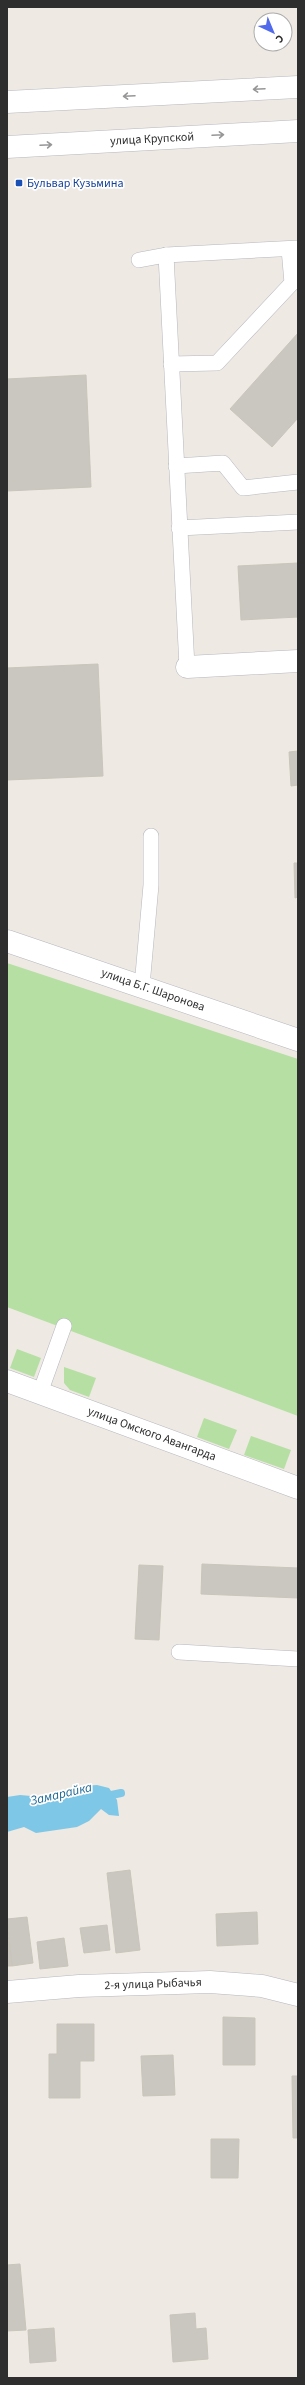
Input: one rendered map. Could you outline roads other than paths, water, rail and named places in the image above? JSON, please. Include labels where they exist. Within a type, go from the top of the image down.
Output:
[{"type":"main road","points":[[7,102],[298,87]]},
{"type":"main road","name":"улица Крупской","points":[[7,147],[298,131]]},
{"type":"main road","points":[[187,667],[298,661]]},
{"type":"main road","name":"улица Б.Г. Шаронова","points":[[7,941],[298,1040]]},
{"type":"main road","name":"улица Омского Авангарда","points":[[7,1381],[298,1488]]},
{"type":"main road","name":"2-я улица Рыбачья","points":[[7,1992],[79,1986],[210,1982],[262,1986],[298,1995]]},
{"type":"lane","points":[[139,260],[166,255],[293,248],[292,283],[217,363],[170,364]]},
{"type":"lane","points":[[166,255],[170,364],[187,667]]},
{"type":"lane","points":[[176,466],[223,463],[243,488],[298,482]]},
{"type":"lane","points":[[179,528],[298,522]]},
{"type":"lane","points":[[142,986],[151,885],[151,836]]},
{"type":"lane","points":[[40,1393],[64,1326]]},
{"type":"lane","points":[[179,1652],[298,1659]]},
{"type":"water","points":[[97,1785],[109,1788],[117,1800],[119,1816],[109,1815],[101,1809],[89,1821],[77,1827],[36,1833],[24,1827],[7,1832],[7,1797],[20,1795],[64,1799],[83,1786]]},
{"type":"waterway","name":"Замарайка","points":[[102,1797],[121,1793]]},
{"type":"place","name":"Бульвар Кузьмина","points":[[19,183]]}]
